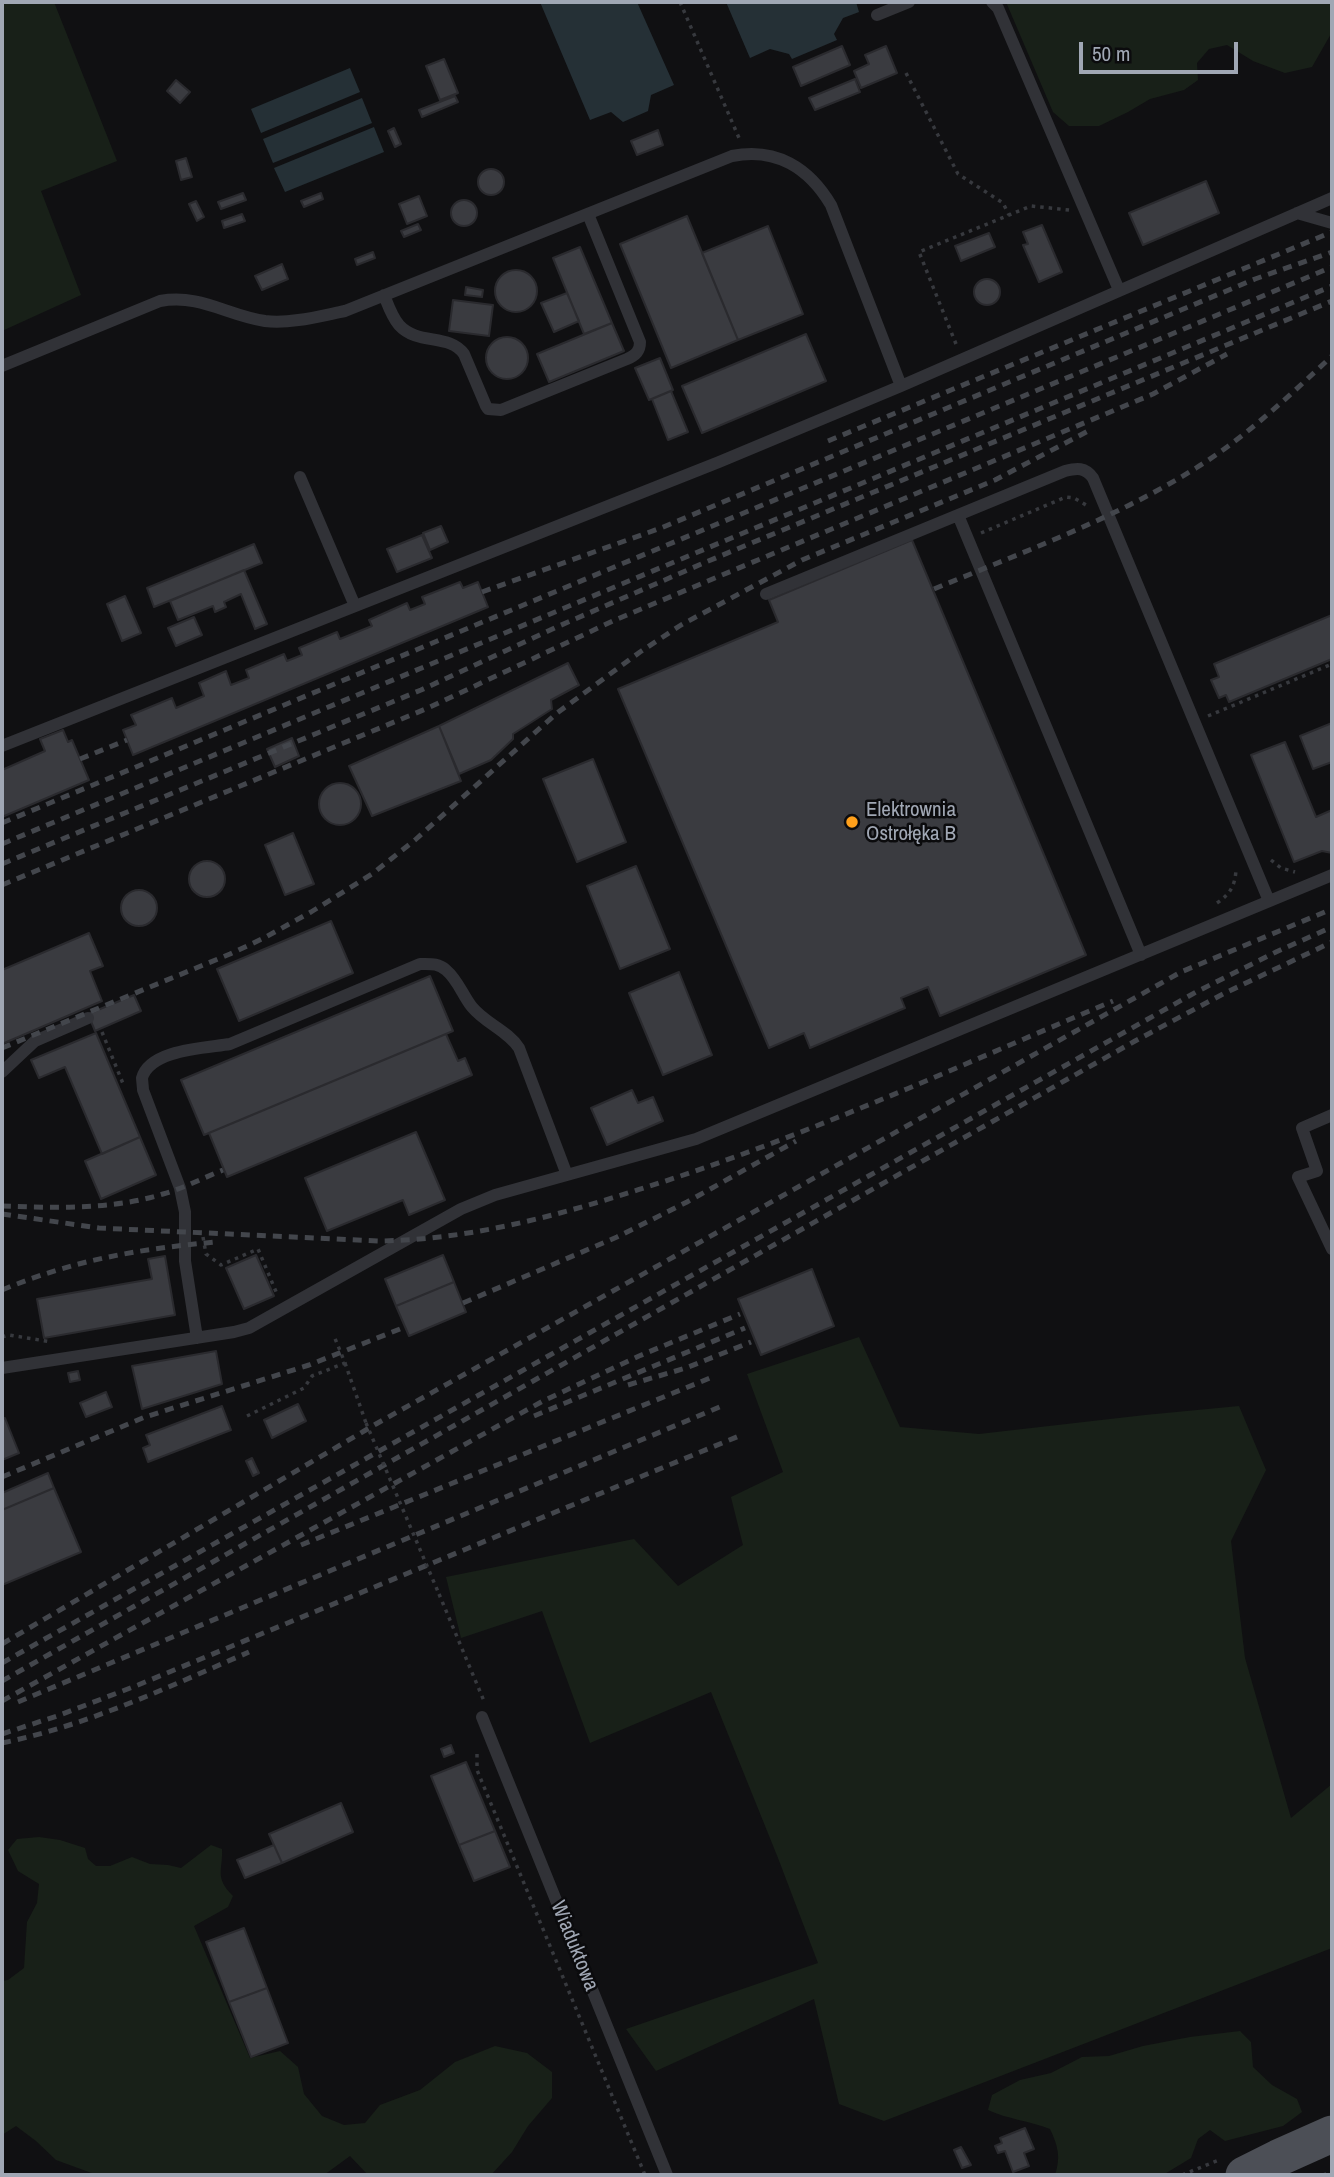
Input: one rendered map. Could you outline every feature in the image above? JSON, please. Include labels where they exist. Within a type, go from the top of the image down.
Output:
[{"type":"main road","points":[[1244,2175],[1332,2134]]},
{"type":"main road","points":[[1270,2175],[1332,2155]]},
{"type":"lane","points":[[877,15],[909,2]]},
{"type":"lane","points":[[992,2],[998,8],[1119,290]]},
{"type":"lane","points":[[2,366],[160,300],[193,299],[242,316],[267,321],[299,320],[334,313],[732,156],[746,153],[769,154],[790,163],[821,188],[831,205],[901,386]]},
{"type":"lane","points":[[2,746],[719,463],[1332,198]]},
{"type":"lane","points":[[1297,213],[1332,223]]},
{"type":"lane","points":[[384,295],[399,325],[410,334],[458,347],[464,354],[488,410],[501,410],[627,359],[635,355],[640,348],[640,342],[588,214]]},
{"type":"lane","points":[[766,594],[1065,471],[1082,469],[1089,472],[1269,901]]},
{"type":"lane","points":[[300,477],[355,606]]},
{"type":"lane","points":[[958,515],[1141,955]]},
{"type":"lane","points":[[2,1368],[249,1328],[461,1209],[495,1195],[696,1139],[1332,876]]},
{"type":"lane","points":[[197,1338],[185,1261],[185,1212],[180,1188],[143,1090],[142,1079],[153,1064],[173,1054],[200,1047],[230,1044],[420,964],[436,964],[453,977],[477,1012],[513,1040],[519,1048],[567,1175]]},
{"type":"lane","points":[[2,1073],[34,1041],[88,1018]]},
{"type":"lane","points":[[1332,1115],[1301,1128],[1317,1171],[1298,1177],[1332,1249]]},
{"type":"lane","name":"Wiaduktowa","points":[[482,1717],[667,2175]]},
{"type":"path","points":[[680,2],[746,153]]},
{"type":"path","points":[[906,73],[958,174],[1003,203],[1009,215]]},
{"type":"path","points":[[962,359],[919,252],[1031,206],[1086,212]]},
{"type":"path","points":[[968,539],[1066,497],[1088,505],[1093,512]]},
{"type":"path","points":[[1206,717],[1332,664]]},
{"type":"path","points":[[1214,905],[1228,896],[1233,887],[1236,861]]},
{"type":"path","points":[[102,1032],[128,1096]]},
{"type":"path","points":[[203,1233],[206,1254],[222,1265],[258,1250],[279,1299]]},
{"type":"path","points":[[2,1337],[9,1335],[57,1343]]},
{"type":"path","points":[[334,1336],[366,1423],[467,1657]]},
{"type":"path","points":[[247,1416],[304,1388],[312,1376],[345,1363]]},
{"type":"path","points":[[1323,2175],[1332,2172]]},
{"type":"shaded area","points":[[2,2],[54,2],[117,161],[41,191],[81,295],[2,331]]},
{"type":"shaded area","points":[[540,2],[637,2],[674,85],[651,95],[648,111],[623,122],[611,112],[590,120]]},
{"type":"shaded area","points":[[726,2],[856,2],[859,12],[843,18],[834,34],[837,40],[792,59],[789,54],[770,49],[750,58]]},
{"type":"shaded area","points":[[1006,2],[1332,2],[1332,32],[1312,67],[1285,73],[1253,61],[1227,45],[1209,49],[1197,63],[1198,80],[1184,90],[1150,99],[1099,126],[1069,126],[1053,112]]},
{"type":"shaded area","points":[[350,68],[360,92],[261,133],[251,109]]},
{"type":"shaded area","points":[[362,98],[372,123],[273,163],[263,139]]},
{"type":"shaded area","points":[[374,127],[384,152],[285,192],[274,168]]},
{"type":"shaded area","points":[[859,1337],[900,1427],[979,1434],[1239,1406],[1266,1470],[1231,1541],[1245,1658],[1291,1818],[1332,1784],[1332,1948],[884,2121],[839,2104],[814,1999],[656,2071],[626,2029],[818,1963],[711,1692],[590,1743],[542,1611],[461,1638],[446,1577],[634,1539],[678,1586],[743,1545],[731,1497],[783,1472],[747,1374]]},
{"type":"shaded area","points":[[39,1837],[85,1848],[88,1859],[96,1866],[110,1866],[132,1857],[150,1864],[181,1868],[211,1845],[222,1849],[221,1879],[233,1896],[228,1907],[194,1926],[250,2058],[280,2051],[298,2067],[304,2094],[322,2116],[344,2125],[365,2123],[380,2105],[420,2090],[455,2062],[495,2046],[527,2053],[552,2072],[552,2098],[528,2126],[512,2152],[491,2175],[368,2175],[350,2156],[324,2175],[97,2175],[56,2160],[16,2126],[2,2135],[2,1981],[8,1980],[24,1968],[27,1922],[37,1903],[39,1884],[18,1871],[8,1850],[17,1839]]},
{"type":"shaded area","points":[[1240,2031],[1251,2042],[1253,2067],[1272,2085],[1297,2099],[1302,2112],[1283,2126],[1225,2141],[1210,2130],[1198,2139],[1191,2158],[1163,2175],[1055,2175],[1058,2152],[1050,2129],[988,2110],[992,2095],[1020,2080],[1051,2073],[1082,2057],[1109,2056],[1190,2037]]},
{"type":"building","points":[[842,46],[850,65],[801,86],[793,67]]},
{"type":"building","points":[[886,46],[897,73],[861,88],[854,71],[869,64],[865,55]]},
{"type":"building","points":[[444,59],[458,93],[440,100],[426,66]]},
{"type":"building","points":[[855,79],[860,92],[815,110],[809,98]]},
{"type":"building","points":[[176,80],[190,92],[180,103],[167,91]]},
{"type":"building","points":[[455,96],[458,102],[422,117],[419,110]]},
{"type":"building","points":[[394,128],[401,144],[395,147],[388,131]]},
{"type":"building","points":[[658,130],[663,145],[637,155],[631,141]]},
{"type":"building","points":[[186,158],[192,177],[181,180],[176,161]]},
{"type":"building","points":[[491,169],[500,173],[504,182],[500,191],[491,195],[482,191],[478,182],[482,173]]},
{"type":"building","points":[[1206,181],[1219,213],[1143,245],[1129,213]]},
{"type":"building","points":[[243,193],[246,200],[221,209],[218,202]]},
{"type":"building","points":[[321,193],[323,199],[304,207],[301,201]]},
{"type":"building","points":[[419,196],[427,216],[407,224],[399,204]]},
{"type":"building","points":[[464,200],[473,204],[477,213],[473,222],[464,226],[455,222],[451,213],[455,204]]},
{"type":"building","points":[[196,201],[204,217],[197,221],[189,204]]},
{"type":"building","points":[[242,214],[245,221],[224,228],[222,221]]},
{"type":"building","points":[[687,216],[738,340],[671,368],[620,244]]},
{"type":"building","points":[[418,224],[421,230],[404,237],[401,231]]},
{"type":"building","points":[[1042,225],[1062,272],[1039,282],[1023,245],[1028,244],[1023,232]]},
{"type":"building","points":[[768,226],[803,314],[738,340],[702,253]]},
{"type":"building","points":[[989,233],[995,247],[961,261],[955,246]]},
{"type":"building","points":[[580,247],[612,323],[584,334],[553,258]]},
{"type":"building","points":[[373,252],[375,258],[357,265],[355,259]]},
{"type":"building","points":[[282,264],[288,279],[262,290],[255,276]]},
{"type":"building","points":[[516,270],[531,276],[537,291],[531,306],[516,312],[501,306],[495,291],[501,276]]},
{"type":"building","points":[[987,279],[996,283],[1000,292],[996,301],[987,305],[978,301],[974,292],[978,283]]},
{"type":"building","points":[[466,287],[483,290],[482,297],[465,295]]},
{"type":"building","points":[[567,293],[579,321],[554,332],[541,303]]},
{"type":"building","points":[[453,300],[493,305],[489,336],[449,331]]},
{"type":"building","points":[[612,323],[624,351],[549,382],[537,354]]},
{"type":"building","points":[[806,334],[826,381],[702,433],[682,386]]},
{"type":"building","points":[[507,337],[522,343],[528,358],[522,373],[507,379],[492,373],[486,358],[492,343]]},
{"type":"building","points":[[660,358],[673,390],[649,400],[635,368]]},
{"type":"building","points":[[671,391],[688,432],[668,440],[652,399]]},
{"type":"building","points":[[441,526],[448,542],[430,550],[423,533]]},
{"type":"building","points":[[422,535],[432,558],[397,572],[387,549]]},
{"type":"building","name":"Elektrownia Ostrołęka B","points":[[912,540],[1086,955],[940,1016],[928,987],[901,998],[905,1008],[810,1048],[804,1033],[769,1048],[618,689],[778,622],[769,600]]},
{"type":"building","points":[[254,544],[262,563],[154,607],[147,588]]},
{"type":"building","points":[[244,570],[267,624],[255,629],[241,594],[224,602],[226,607],[215,612],[213,606],[178,620],[170,601]]},
{"type":"building","points":[[460,582],[463,588],[478,582],[488,607],[133,755],[123,730],[136,725],[131,715],[172,698],[176,708],[204,696],[199,683],[226,671],[231,685],[249,678],[246,670],[284,654],[287,661],[302,655],[299,648],[337,632],[340,639],[372,626],[369,620],[407,603],[410,610],[425,604],[422,597]]},
{"type":"building","points":[[125,596],[141,633],[122,641],[107,604]]},
{"type":"building","points":[[1332,615],[1332,659],[1229,702],[1226,695],[1219,698],[1211,680],[1219,677],[1214,664]]},
{"type":"building","points":[[194,617],[202,635],[176,646],[168,628]]},
{"type":"building","points":[[568,663],[579,685],[551,700],[552,709],[513,734],[513,739],[491,760],[459,774],[439,726]]},
{"type":"building","points":[[1332,723],[1332,762],[1313,769],[1300,736]]},
{"type":"building","points":[[439,726],[461,781],[372,816],[349,766]]},
{"type":"building","points":[[63,730],[68,742],[72,740],[89,780],[2,817],[2,770],[45,751],[40,739]]},
{"type":"building","points":[[292,738],[299,756],[275,767],[267,749]]},
{"type":"building","points":[[1285,742],[1316,817],[1332,810],[1332,853],[1322,851],[1294,862],[1251,755]]},
{"type":"building","points":[[593,759],[626,842],[577,862],[543,779]]},
{"type":"building","points":[[340,783],[355,789],[361,804],[355,819],[340,825],[325,819],[319,804],[325,789]]},
{"type":"building","points":[[293,833],[314,884],[285,895],[265,845]]},
{"type":"building","points":[[207,861],[220,866],[225,879],[220,892],[207,897],[194,892],[189,879],[194,866]]},
{"type":"building","points":[[636,866],[670,949],[620,969],[587,886]]},
{"type":"building","points":[[139,890],[152,895],[157,908],[152,921],[139,926],[126,921],[121,908],[126,895]]},
{"type":"building","points":[[331,921],[353,973],[239,1021],[217,969]]},
{"type":"building","points":[[89,933],[103,966],[90,971],[102,1001],[2,1044],[2,970]]},
{"type":"building","points":[[679,972],[712,1055],[663,1075],[629,993]]},
{"type":"building","points":[[430,976],[453,1031],[204,1135],[181,1080]]},
{"type":"building","points":[[134,995],[141,1011],[95,1031],[88,1014]]},
{"type":"building","points":[[96,1033],[140,1137],[102,1154],[65,1067],[39,1078],[31,1060]]},
{"type":"building","points":[[446,1034],[458,1061],[465,1058],[472,1075],[227,1177],[209,1133]]},
{"type":"building","points":[[632,1090],[638,1103],[653,1097],[663,1121],[607,1145],[591,1108]]},
{"type":"building","points":[[416,1132],[445,1200],[409,1215],[403,1200],[327,1231],[305,1178]]},
{"type":"building","points":[[140,1137],[156,1175],[101,1199],[85,1161]]},
{"type":"building","points":[[256,1255],[274,1296],[244,1309],[226,1268]]},
{"type":"building","points":[[443,1255],[454,1282],[396,1306],[385,1279]]},
{"type":"building","points":[[165,1256],[175,1315],[44,1338],[37,1299],[152,1279],[148,1259]]},
{"type":"building","points":[[812,1269],[834,1326],[761,1355],[738,1299]]},
{"type":"building","points":[[454,1282],[466,1312],[409,1336],[396,1306]]},
{"type":"building","points":[[216,1351],[222,1384],[142,1409],[132,1366]]},
{"type":"building","points":[[78,1371],[80,1380],[70,1382],[68,1373]]},
{"type":"building","points":[[106,1392],[112,1407],[86,1417],[80,1403]]},
{"type":"building","points":[[298,1404],[306,1421],[272,1438],[264,1420]]},
{"type":"building","points":[[222,1406],[231,1430],[148,1462],[143,1448],[150,1445],[146,1435]]},
{"type":"building","points":[[5,1418],[19,1453],[2,1460],[2,1419]]},
{"type":"building","points":[[252,1458],[259,1473],[253,1476],[246,1461]]},
{"type":"building","points":[[48,1473],[54,1488],[2,1510],[2,1493]]},
{"type":"building","points":[[54,1488],[81,1552],[2,1585],[2,1510]]},
{"type":"building","points":[[451,1745],[454,1753],[444,1757],[441,1749]]},
{"type":"building","points":[[466,1762],[495,1831],[459,1845],[431,1776]]},
{"type":"building","points":[[341,1803],[353,1832],[282,1863],[269,1834]]},
{"type":"building","points":[[495,1831],[510,1867],[474,1881],[459,1845]]},
{"type":"building","points":[[274,1845],[282,1863],[245,1878],[237,1860]]},
{"type":"building","points":[[244,1928],[267,1988],[229,2002],[206,1942]]},
{"type":"building","points":[[267,1988],[288,2043],[251,2057],[229,2002]]},
{"type":"building","points":[[1025,2128],[1034,2149],[1024,2153],[1029,2166],[1013,2172],[1005,2151],[998,2153],[995,2146],[1002,2143],[1000,2138]]},
{"type":"building","points":[[961,2147],[971,2165],[962,2168],[954,2150]]},
{"type":"railway","points":[[828,441],[1332,232]]},
{"type":"railway","points":[[482,592],[661,528],[1255,279],[1332,252]]},
{"type":"railway","points":[[2,823],[1332,267]]},
{"type":"railway","points":[[2,844],[1332,286]]},
{"type":"railway","points":[[2,864],[421,690],[706,562],[1332,301]]},
{"type":"railway","points":[[2,885],[428,708],[615,620],[1153,394],[1227,354]]},
{"type":"railway","points":[[934,589],[1068,534],[1133,503],[1196,468],[1267,415],[1332,356]]},
{"type":"railway","points":[[2,1048],[230,954],[311,912],[372,874],[415,840],[557,713],[681,625],[802,560],[995,480],[1092,429]]},
{"type":"railway","points":[[80,759],[127,740]]},
{"type":"railway","points":[[2,1644],[376,1424],[1181,972],[1332,909]]},
{"type":"railway","points":[[2,1663],[1196,992],[1332,927]]},
{"type":"railway","points":[[2,1681],[1135,1041],[1223,994],[1332,942]]},
{"type":"railway","points":[[2,1214],[99,1228],[378,1241],[475,1232],[600,1202],[754,1150],[1113,1001]]},
{"type":"railway","points":[[463,1303],[617,1237],[687,1202],[796,1141]]},
{"type":"railway","points":[[2,1206],[63,1207],[124,1203],[171,1192],[223,1170]]},
{"type":"railway","points":[[2,1290],[55,1271],[107,1257],[216,1242]]},
{"type":"railway","points":[[2,1701],[543,1401],[639,1356],[740,1314]]},
{"type":"railway","points":[[2,1477],[145,1417],[309,1365],[405,1327]]},
{"type":"railway","points":[[534,1416],[745,1328]]},
{"type":"railway","points":[[628,1385],[686,1368],[751,1342]]},
{"type":"railway","points":[[301,1545],[710,1378]]},
{"type":"railway","points":[[18,1702],[722,1406]]},
{"type":"railway","points":[[2,1734],[138,1685],[739,1436]]},
{"type":"railway","points":[[2,1743],[97,1716],[249,1652]]},
{"type":"place","name":"Elektrownia Ostrołęka B","points":[[852,822]]}]
